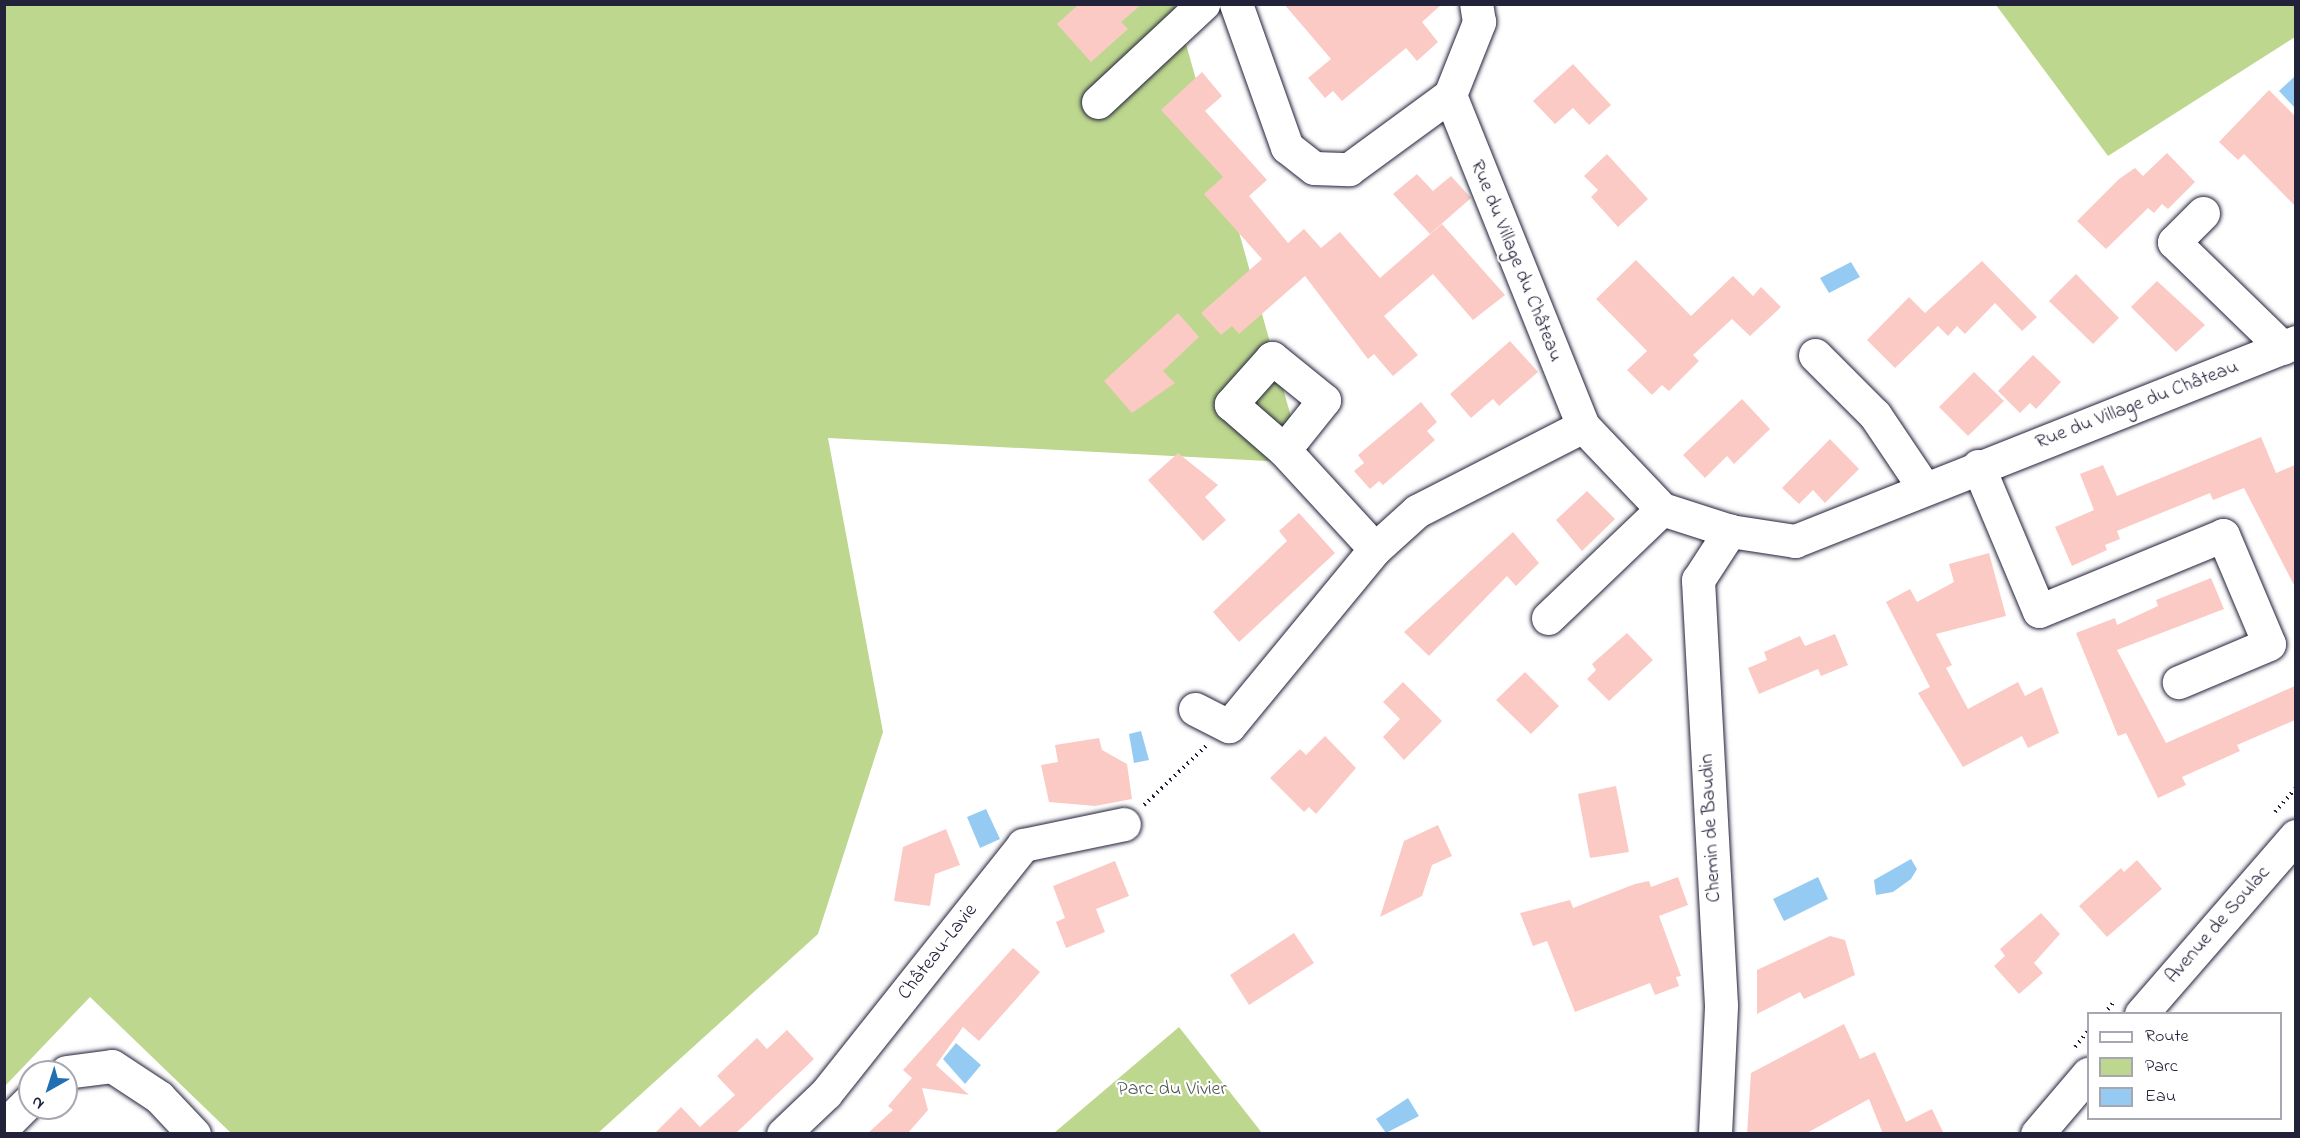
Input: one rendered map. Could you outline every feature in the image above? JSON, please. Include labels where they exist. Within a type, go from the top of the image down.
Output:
[{"type":"street","points":[[1098,102],[1203,4]]},
{"type":"street","points":[[1236,4],[1287,147],[1314,168],[1349,169],[1450,95],[1479,22],[1476,4]]},
{"type":"street","name":"Rue du Village du Château","points":[[1450,95],[1583,426],[1662,508],[1730,531],[1795,540],[2289,345]]},
{"type":"street","points":[[2203,213],[2174,242],[2289,345]]},
{"type":"street","points":[[1815,355],[1875,415],[1924,488]]},
{"type":"street","points":[[1195,709],[1229,726],[1375,549],[1417,511],[1583,426]]},
{"type":"street","points":[[1284,450],[1375,549]]},
{"type":"street","points":[[1978,466],[2039,611],[2223,535],[2269,644],[2179,682]]},
{"type":"street","points":[[1548,618],[1662,508]]},
{"type":"street","name":"Chemin de Baudin","points":[[1715,1134],[1721,1005],[1698,580],[1730,531]]},
{"type":"street","name":"Château-Lavie","points":[[783,1134],[826,1094],[1023,845],[1124,824]]},
{"type":"street","name":"Avenue de Soulac","points":[[2143,1012],[2295,836]]},
{"type":"street","points":[[78,1070],[112,1066],[159,1097],[194,1134]]},
{"type":"street","points":[[2037,1134],[2087,1075]]},
{"type":"street","points":[[4,1126],[18,1112]]},
{"type":"path","points":[[1124,824],[1229,726]]},
{"type":"green space","points":[[5,5],[1175,5],[1304,463],[828,438],[883,732],[818,934],[598,1133],[231,1133],[90,997],[30,1060],[18,1060],[18,1072],[5,1086]]},
{"type":"green space","points":[[1996,5],[2295,5],[2295,37],[2108,156]]},
{"type":"green space","name":"Parc du Vivier","points":[[1179,1027],[1262,1133],[1054,1133]]},
{"type":"water","points":[[2294,77],[2296,78],[2295,108],[2279,91]]},
{"type":"water","points":[[1851,262],[1860,277],[1829,293],[1820,278]]},
{"type":"water","points":[[1141,731],[1149,760],[1134,763],[1129,734]]},
{"type":"water","points":[[986,809],[1000,839],[980,848],[967,817]]},
{"type":"water","points":[[1911,859],[1917,869],[1911,879],[1893,892],[1876,895],[1874,880]]},
{"type":"water","points":[[1818,877],[1828,899],[1784,921],[1773,899]]},
{"type":"water","points":[[956,1043],[981,1065],[965,1084],[943,1059]]},
{"type":"water","points":[[1408,1098],[1419,1116],[1386,1133],[1376,1119]]},
{"type":"building","points":[[1079,4],[1142,4],[1121,22],[1128,29],[1091,62],[1057,24]]},
{"type":"building","points":[[1284,4],[1442,4],[1422,22],[1438,42],[1417,61],[1406,48],[1342,101],[1333,91],[1325,98],[1308,78],[1331,59]]},
{"type":"building","points":[[1573,64],[1611,105],[1589,125],[1573,108],[1555,124],[1533,101]]},
{"type":"building","points":[[1202,72],[1222,96],[1205,111],[1267,180],[1249,196],[1288,243],[1304,229],[1321,248],[1340,232],[1380,278],[1442,224],[1505,295],[1473,320],[1433,274],[1384,316],[1418,355],[1393,376],[1374,354],[1368,359],[1305,276],[1239,334],[1232,326],[1221,335],[1201,313],[1262,259],[1204,194],[1223,177],[1161,110]]},
{"type":"building","points":[[2269,90],[2295,116],[2295,206],[2244,154],[2238,160],[2219,142]]},
{"type":"building","points":[[2167,153],[2195,182],[2168,209],[2162,204],[2154,213],[2148,208],[2106,249],[2077,221],[2119,179],[2135,168],[2143,176]]},
{"type":"building","points":[[1607,154],[1648,199],[1618,227],[1591,197],[1598,190],[1584,176]]},
{"type":"building","points":[[1417,174],[1433,191],[1451,176],[1471,198],[1430,234],[1393,194]]},
{"type":"building","points":[[1636,260],[1691,316],[1733,276],[1753,296],[1761,287],[1781,307],[1750,336],[1732,319],[1693,355],[1699,361],[1669,391],[1662,385],[1652,395],[1627,370],[1647,351],[1596,299]]},
{"type":"building","points":[[1982,261],[2037,317],[2022,331],[1995,303],[1965,334],[1957,326],[1948,336],[1938,326],[1895,368],[1867,340],[1909,297],[1925,313]]},
{"type":"building","points":[[2076,274],[2119,318],[2093,344],[2049,301]]},
{"type":"building","points":[[2157,281],[2205,325],[2176,352],[2131,307]]},
{"type":"building","points":[[1178,313],[1199,337],[1163,371],[1175,383],[1132,413],[1104,381]]},
{"type":"building","points":[[1510,341],[1538,372],[1499,406],[1493,399],[1471,418],[1450,394]]},
{"type":"building","points":[[2033,355],[2061,382],[2036,409],[2030,403],[2020,413],[1998,391]]},
{"type":"building","points":[[1974,372],[2004,401],[1968,436],[1939,407]]},
{"type":"building","points":[[1742,399],[1770,429],[1734,464],[1727,456],[1705,478],[1683,455]]},
{"type":"building","points":[[1421,402],[1437,422],[1427,431],[1435,440],[1383,485],[1379,481],[1370,489],[1354,471],[1364,463],[1358,455]]},
{"type":"building","points":[[2261,437],[2276,473],[2295,465],[2295,587],[2244,488],[2213,500],[2210,493],[2117,531],[2120,539],[2105,545],[2107,550],[2072,566],[2055,527],[2094,510],[2080,474],[2103,465],[2117,496]]},
{"type":"building","points":[[1830,439],[1859,469],[1825,503],[1813,490],[1799,504],[1782,488]]},
{"type":"building","points":[[1178,453],[1218,485],[1205,497],[1226,520],[1203,541],[1148,480]]},
{"type":"building","points":[[1587,491],[1615,519],[1582,551],[1556,520]]},
{"type":"building","points":[[1299,513],[1335,553],[1239,642],[1213,612],[1287,541],[1279,531]]},
{"type":"building","points":[[1513,532],[1539,563],[1516,586],[1507,576],[1429,656],[1404,632]]},
{"type":"building","points":[[1989,553],[2006,616],[1936,634],[1952,665],[1946,668],[1968,709],[2018,682],[2025,696],[2042,687],[2059,733],[2028,748],[2022,736],[1963,767],[1918,693],[1930,687],[1886,602],[1910,589],[1917,602],[1954,582],[1949,564]]},
{"type":"building","points":[[2211,578],[2224,609],[2117,650],[2166,743],[2295,686],[2295,720],[2237,745],[2240,751],[2182,777],[2186,785],[2158,798],[2126,733],[2118,736],[2076,633],[2115,618],[2117,625],[2158,606],[2156,600]]},
{"type":"building","points":[[1627,633],[1653,660],[1609,701],[1587,679],[1596,670],[1592,664]]},
{"type":"building","points":[[1835,634],[1848,665],[1821,676],[1818,669],[1759,694],[1748,668],[1767,660],[1764,652],[1800,636],[1805,646]]},
{"type":"building","points":[[1525,672],[1559,706],[1531,734],[1496,700]]},
{"type":"building","points":[[1403,682],[1442,721],[1404,760],[1383,737],[1400,719],[1383,702]]},
{"type":"building","points":[[1325,736],[1356,768],[1316,814],[1309,807],[1304,812],[1270,778],[1300,749],[1306,755]]},
{"type":"building","points":[[1099,738],[1102,750],[1127,764],[1132,799],[1095,806],[1049,802],[1041,765],[1058,762],[1055,745]]},
{"type":"building","points":[[1616,786],[1629,852],[1590,858],[1578,794]]},
{"type":"building","points":[[1438,825],[1452,856],[1432,865],[1422,896],[1380,917],[1404,841]]},
{"type":"building","points":[[946,829],[960,865],[935,874],[930,906],[894,901],[903,847]]},
{"type":"building","points":[[2137,860],[2162,889],[2107,937],[2079,906],[2121,868],[2124,872]]},
{"type":"building","points":[[1115,861],[1129,896],[1096,909],[1105,932],[1066,948],[1056,922],[1065,918],[1053,886]]},
{"type":"building","points":[[1678,877],[1688,905],[1659,916],[1681,976],[1676,977],[1679,986],[1655,995],[1650,983],[1575,1012],[1547,941],[1533,946],[1520,913],[1570,900],[1573,908],[1635,884],[1649,881],[1651,887]]},
{"type":"building","points":[[2041,913],[2060,934],[2034,963],[2043,973],[2019,994],[1994,966],[2005,956],[2000,949]]},
{"type":"building","points":[[1294,933],[1314,963],[1249,1005],[1230,975]]},
{"type":"building","points":[[1830,936],[1845,940],[1855,975],[1804,999],[1800,992],[1757,1014],[1757,970]]},
{"type":"building","points":[[1013,948],[1040,972],[979,1041],[963,1027],[936,1065],[969,1095],[922,1088],[928,1110],[907,1134],[867,1134],[893,1110],[888,1106],[912,1078],[903,1070]]},
{"type":"building","points":[[1844,1024],[1860,1059],[1875,1052],[1906,1122],[1932,1109],[1944,1134],[1883,1134],[1869,1099],[1805,1134],[1747,1134],[1751,1073]]},
{"type":"building","points":[[787,1030],[814,1059],[735,1134],[654,1134],[681,1107],[700,1127],[735,1095],[717,1076],[757,1038],[767,1049]]}]
